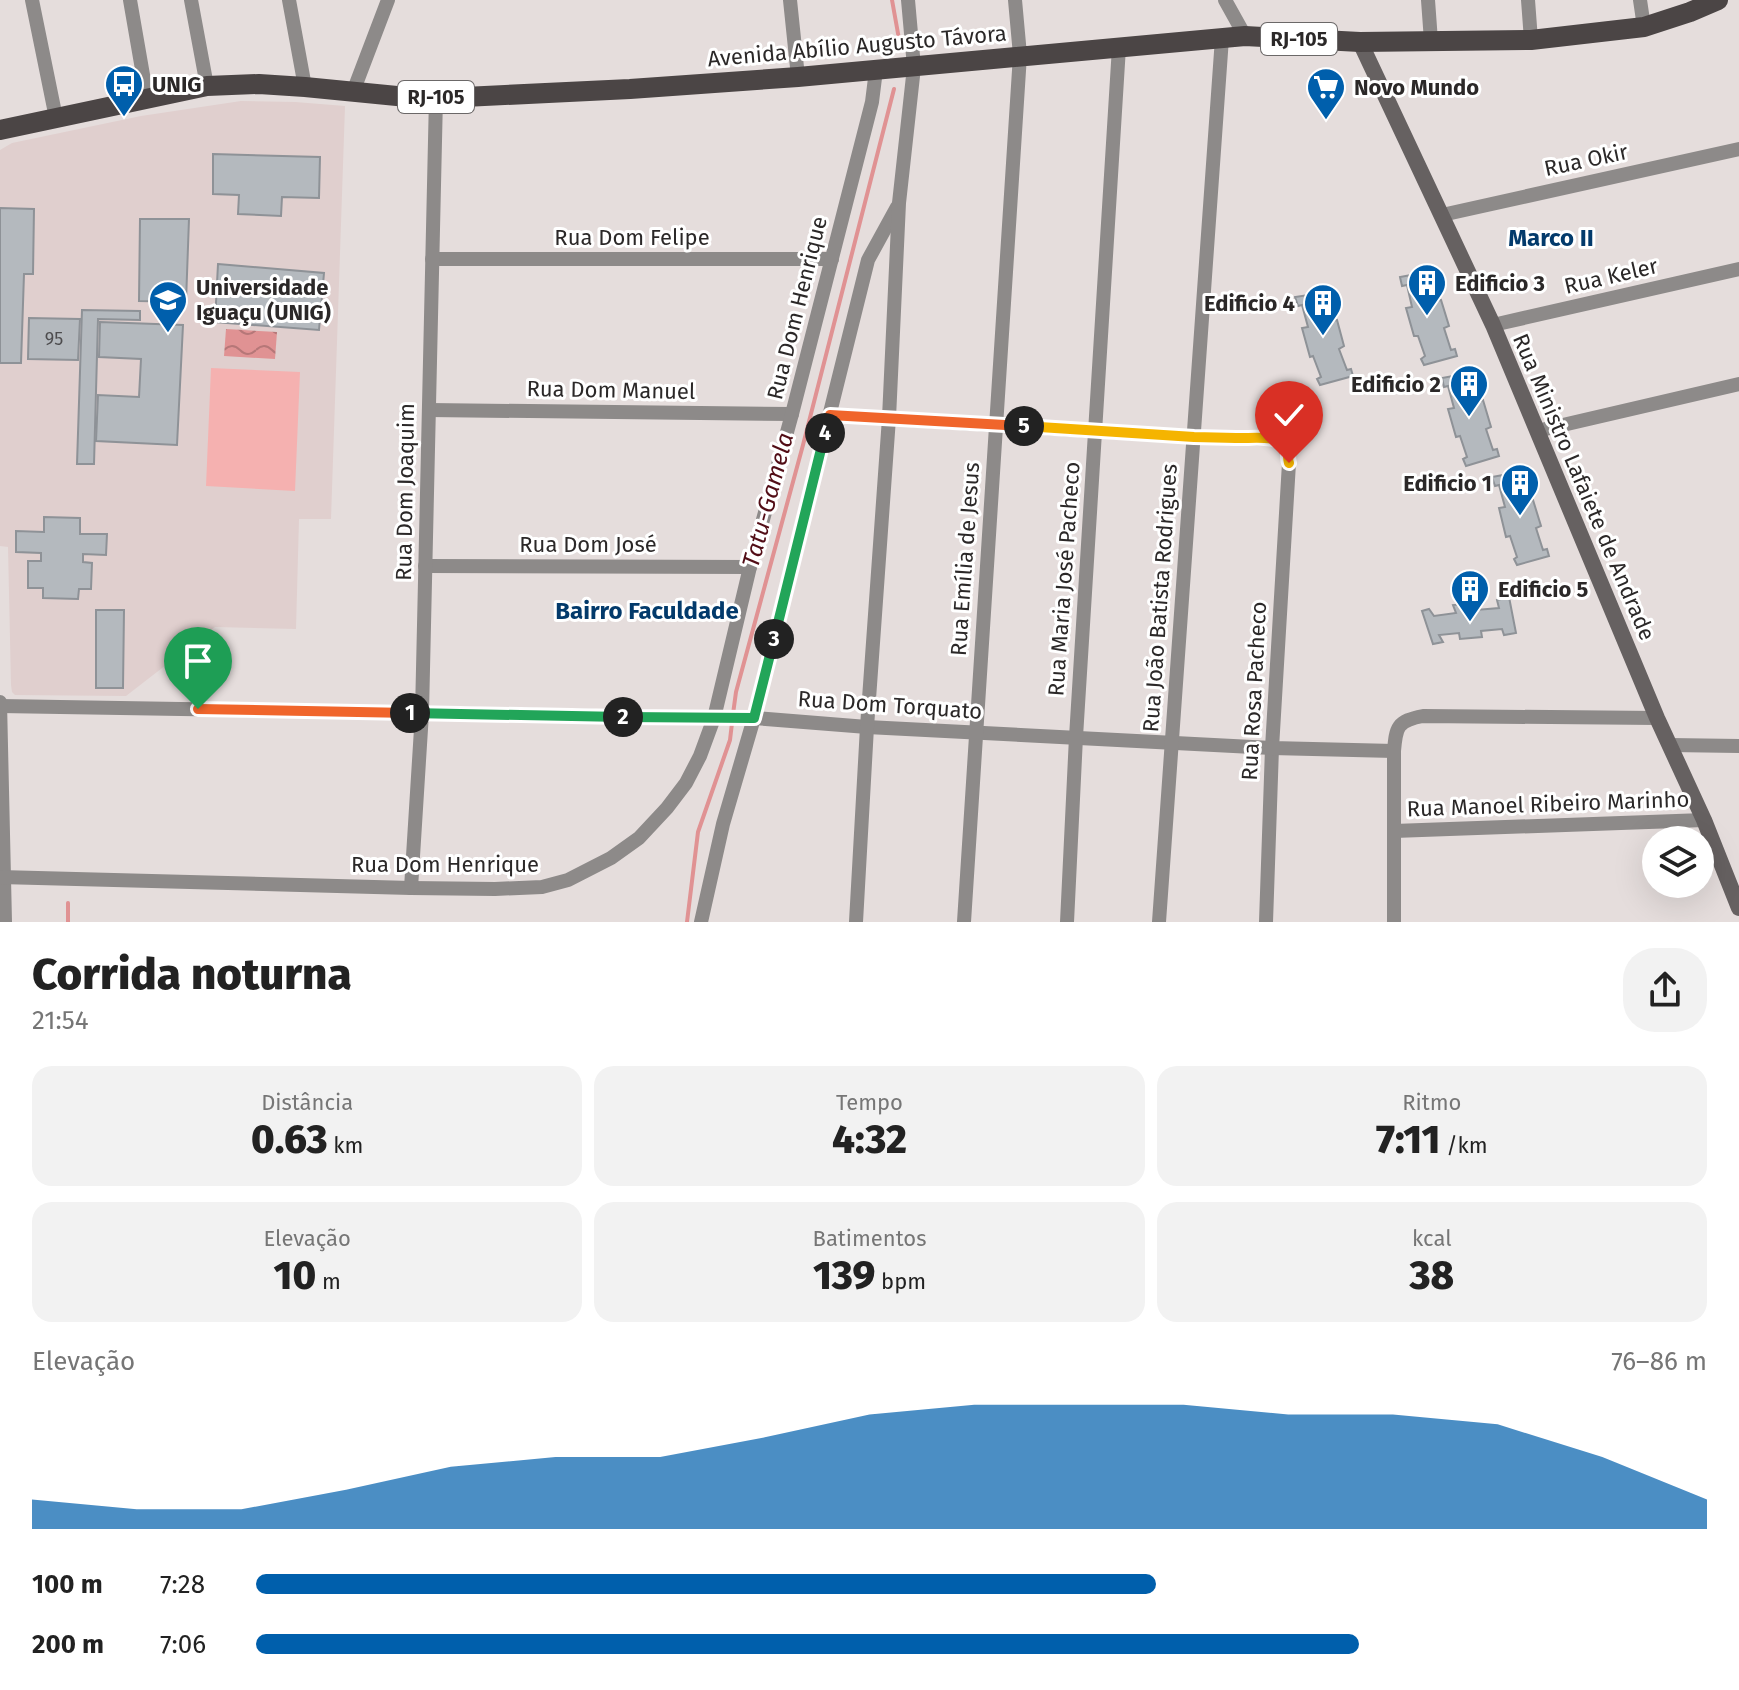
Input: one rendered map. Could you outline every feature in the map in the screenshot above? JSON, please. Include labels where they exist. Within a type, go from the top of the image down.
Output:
[{"type":"main road","name":"Avenida Abílio Augusto Távora","points":[[0,130],[207,86],[259,84],[436,97],[630,89],[798,77],[1245,36],[1360,42],[1531,40],[1644,27],[1718,0]]},
{"type":"street","points":[[32,0],[56,118]]},
{"type":"street","points":[[130,0],[147,98]]},
{"type":"street","points":[[191,0],[207,86]]},
{"type":"street","points":[[289,0],[305,87]]},
{"type":"street","points":[[353,92],[388,0]]},
{"type":"street","points":[[790,0],[798,77]]},
{"type":"street","points":[[856,922],[889,418],[899,203],[914,67],[908,0]]},
{"type":"street","name":"Rua Emília de Jesus","points":[[964,922],[1020,55],[1015,0]]},
{"type":"street","points":[[1225,0],[1245,36]]},
{"type":"street","points":[[1428,0],[1431,41]]},
{"type":"street","points":[[1528,0],[1531,40]]},
{"type":"street","points":[[1640,0],[1644,27]]},
{"type":"street","name":"Rua João Batista Rodrigues","points":[[1159,922],[1222,38]]},
{"type":"street","name":"Rua Ministro Lafaiete de Andrade","points":[[1360,42],[1493,325],[1739,908]]},
{"type":"street","name":"Rua Maria José Pacheco","points":[[1067,922],[1119,47]]},
{"type":"street","name":"Rua Dom Henrique","points":[[2,877],[411,888],[542,887],[568,880],[611,858],[639,838],[686,783],[718,718],[750,567],[872,102],[876,70]]},
{"type":"street","name":"Rua Dom Joaquim","points":[[411,888],[422,713],[436,97]]},
{"type":"street","name":"Rua Okir","points":[[1442,215],[1739,149]]},
{"type":"street","points":[[701,921],[748,718],[830,415],[868,260],[899,203]]},
{"type":"street","name":"Rua Dom Felipe","points":[[432,259],[832,259]]},
{"type":"street","name":"Rua Keler","points":[[1493,325],[1739,269]]},
{"type":"street","points":[[1537,431],[1739,384]]},
{"type":"street","name":"Rua Dom Manuel","points":[[429,410],[792,414]]},
{"type":"street","points":[[830,415],[1194,437]]},
{"type":"street","name":"Rua Rosa Pacheco","points":[[1194,437],[1273,439],[1282,443],[1287,450],[1289,463],[1272,748],[1266,922]]},
{"type":"street","name":"Rua Dom José","points":[[425,566],[750,567]]},
{"type":"street","points":[[0,704],[5,922]]},
{"type":"street","name":"Rua Dom Torquato","points":[[0,704],[748,718],[1172,743],[1394,751]]},
{"type":"street","points":[[1394,922],[1394,751],[1400,723],[1423,716],[1657,718]]},
{"type":"street","points":[[1670,745],[1739,746]]},
{"type":"street","name":"Rua Manoel Ribeiro Marinho","points":[[1394,831],[1704,820]]},
{"type":"shaded area","name":"Universidade Iguaçu (UNIG)","points":[[241,101],[345,106],[331,519],[299,519],[296,629],[215,627],[126,696],[15,695],[11,685],[8,547],[0,546],[0,150],[12,143],[141,116]]},
{"type":"shaded area","points":[[211,368],[300,372],[295,491],[206,486]]},
{"type":"water","points":[[226,329],[277,332],[275,359],[224,356]]},
{"type":"building","points":[[213,154],[320,157],[319,198],[282,197],[281,216],[238,214],[239,195],[213,194]]},
{"type":"building","points":[[0,208],[34,209],[33,274],[24,274],[21,363],[0,363]]},
{"type":"building","points":[[140,219],[189,219],[186,302],[139,301]]},
{"type":"building","points":[[218,264],[324,273],[319,330],[215,322]]},
{"type":"building","name":"Edificio 3","points":[[1433,271],[1437,282],[1432,283],[1436,301],[1441,300],[1449,326],[1444,328],[1451,350],[1455,349],[1457,356],[1424,365],[1421,359],[1425,356],[1418,336],[1414,336],[1406,308],[1412,307],[1407,285],[1402,286],[1400,277]]},
{"type":"building","name":"Edificio 4","points":[[1328,292],[1333,302],[1327,303],[1332,321],[1337,320],[1344,346],[1339,349],[1347,370],[1351,369],[1353,376],[1320,385],[1317,379],[1321,377],[1313,356],[1310,357],[1302,328],[1308,327],[1302,305],[1298,306],[1295,297]]},
{"type":"building","points":[[82,310],[140,311],[140,320],[98,319],[94,464],[77,464]]},
{"type":"building","points":[[29,318],[80,319],[78,360],[28,359]]},
{"type":"building","points":[[100,322],[183,325],[177,445],[96,441],[98,395],[139,397],[141,359],[99,357]]},
{"type":"building","name":"Edificio 2","points":[[1474,372],[1479,382],[1474,384],[1478,402],[1483,400],[1491,427],[1486,429],[1493,450],[1497,449],[1499,456],[1466,466],[1463,459],[1467,457],[1460,436],[1456,437],[1448,409],[1454,408],[1448,386],[1444,387],[1442,378]]},
{"type":"building","name":"Edificio 1","points":[[1525,471],[1529,482],[1524,483],[1529,501],[1533,500],[1541,526],[1536,528],[1543,550],[1547,549],[1549,556],[1517,565],[1514,559],[1517,557],[1510,536],[1506,537],[1499,508],[1505,507],[1499,485],[1495,486],[1492,477]]},
{"type":"building","points":[[44,517],[80,518],[80,534],[107,534],[106,555],[83,554],[83,562],[92,563],[91,589],[79,589],[78,599],[43,598],[43,588],[28,588],[28,561],[41,561],[41,553],[16,552],[16,531],[44,532]]},
{"type":"building","name":"Edificio 5","points":[[1509,597],[1516,633],[1504,635],[1502,629],[1481,631],[1482,637],[1460,639],[1459,633],[1439,635],[1443,642],[1433,644],[1422,611],[1429,609],[1434,616],[1456,613],[1453,605],[1474,603],[1476,610],[1499,608],[1497,600]]},
{"type":"building","points":[[96,610],[124,610],[123,688],[96,688]]},
{"type":"waterway","name":"Tatu-Gamela","points":[[892,0],[899,39]]},
{"type":"waterway","name":"Tatu-Gamela","points":[[733,714],[736,692],[894,89]]},
{"type":"waterway","name":"Tatu-Gamela","points":[[687,922],[698,832],[730,740],[732,723]]},
{"type":"waterway","points":[[68,903],[68,922]]},
{"type":"place","name":"UNIG","points":[[124,118]]},
{"type":"place","name":"Novo Mundo","points":[[1326,121]]},
{"type":"place","name":"Edificio 3","points":[[1427,317]]},
{"type":"place","name":"Universidade Iguaçu (UNIG)","points":[[168,334]]},
{"type":"place","name":"Edificio 4","points":[[1323,337]]},
{"type":"place","name":"Edificio 2","points":[[1469,418]]},
{"type":"place","name":"Edificio 1","points":[[1520,517]]},
{"type":"place","name":"Edificio 5","points":[[1470,623]]},
{"type":"district","name":"Marco II","points":[[1551,238]]},
{"type":"district","name":"Bairro Faculdade","points":[[647,611]]},
{"type":"route","points":[[198,709],[754,718],[830,415],[1273,439],[1282,443],[1287,450],[1289,463]]}]
